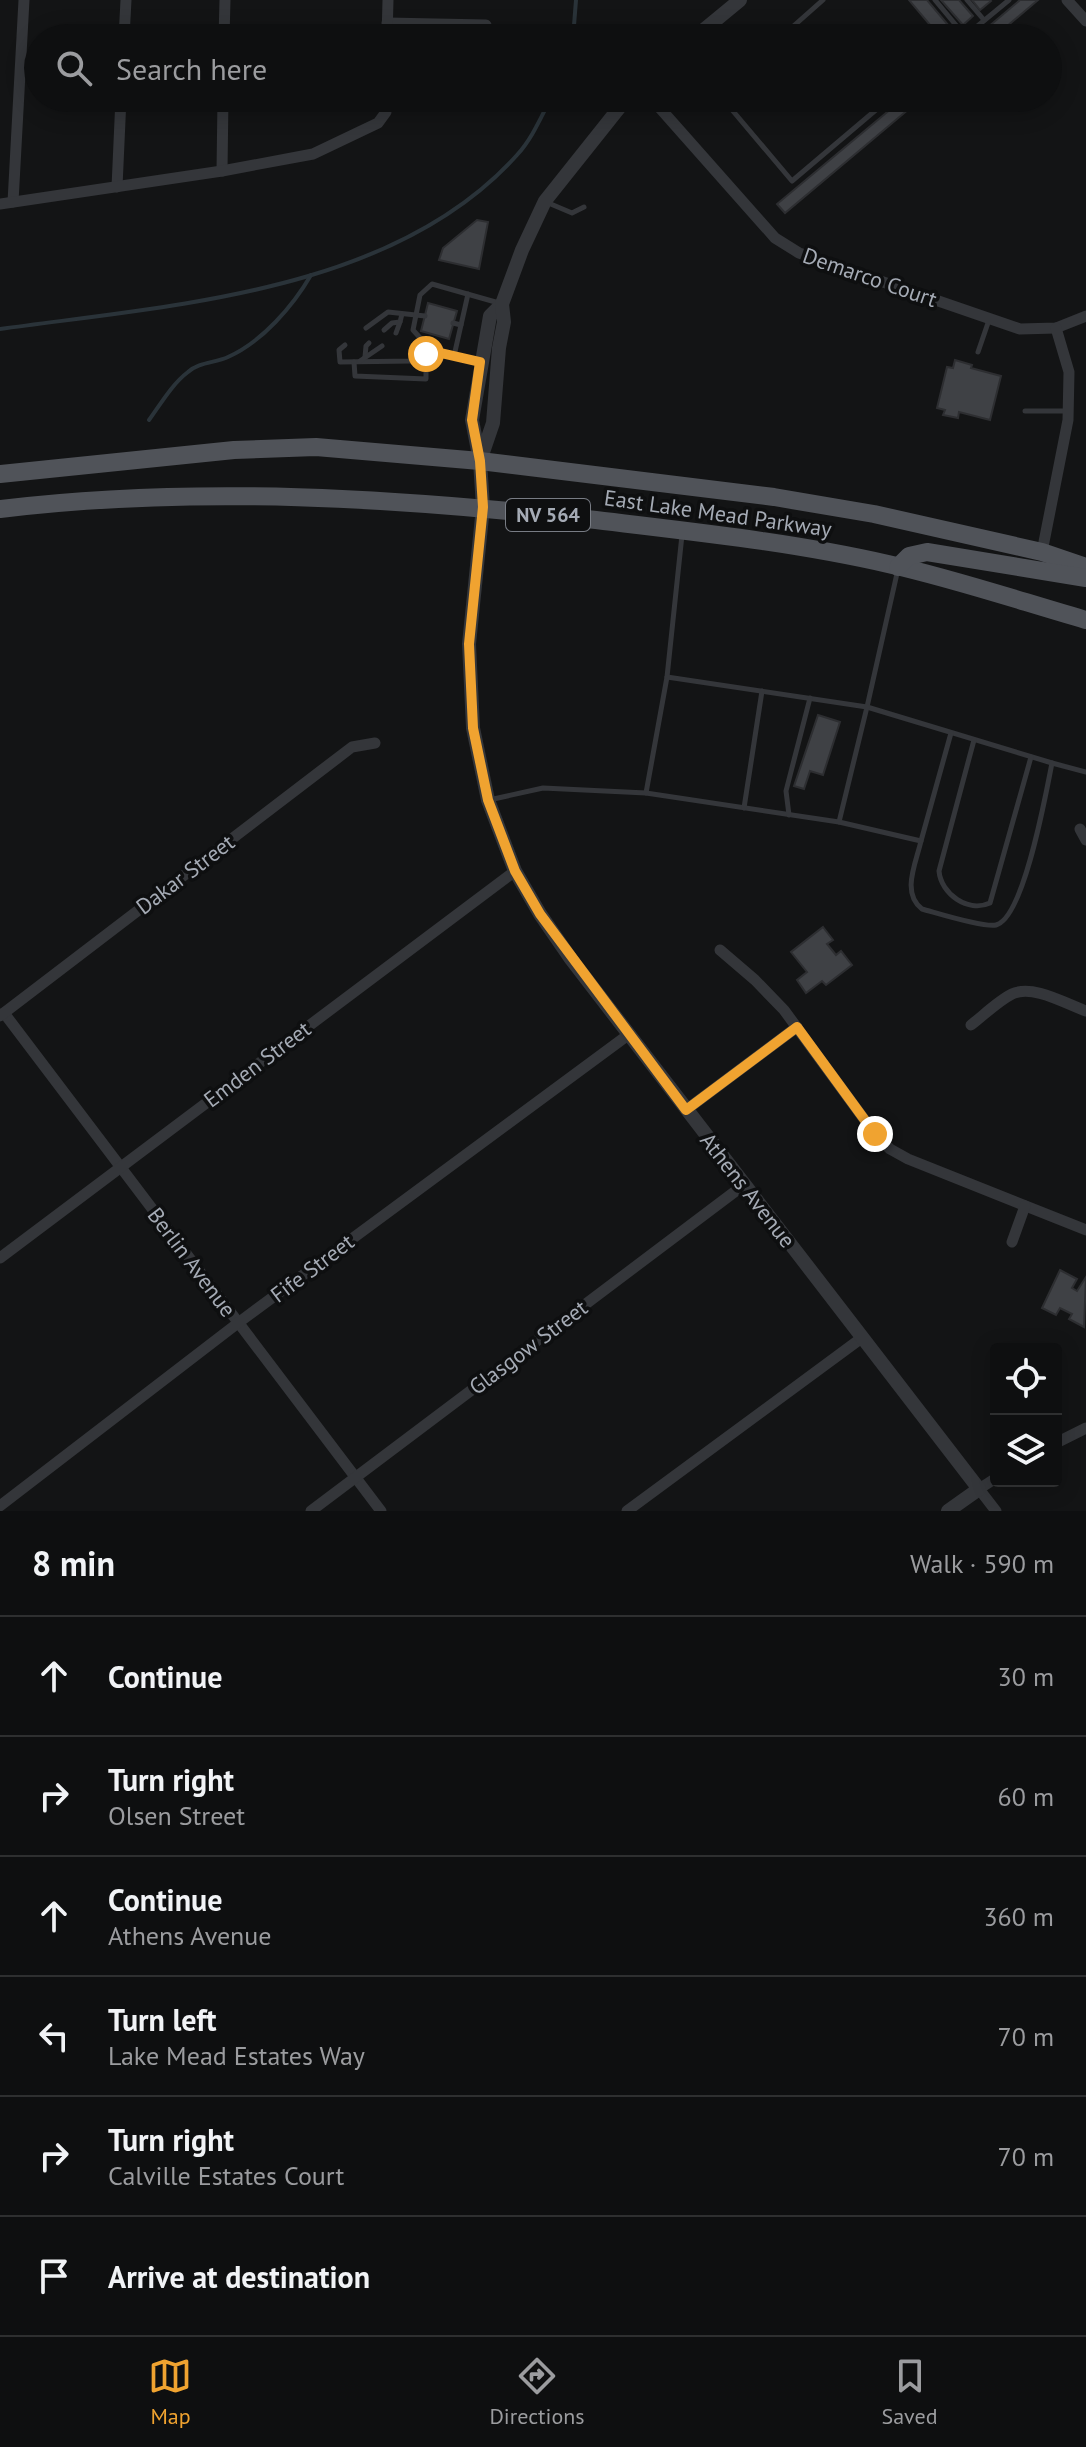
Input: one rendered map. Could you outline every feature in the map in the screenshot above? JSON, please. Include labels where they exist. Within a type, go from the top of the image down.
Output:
[{"type":"main road","name":"East Lake Mead Parkway","points":[[0,474],[234,450],[316,447],[480,461],[774,497],[874,514],[1042,552],[1086,567]]},
{"type":"main road","name":"East Lake Mead Parkway","points":[[0,509],[141,497],[211,496],[283,496],[483,507],[753,538],[898,567],[1086,620]]},
{"type":"main road","points":[[898,567],[909,556],[927,552],[1086,578]]},
{"type":"street","points":[[13,202],[24,0]]},
{"type":"street","points":[[125,24],[126,0]]},
{"type":"street","points":[[224,24],[225,0]]},
{"type":"street","points":[[388,0],[387,23],[436,24]]},
{"type":"street","points":[[711,24],[740,0]]},
{"type":"street","points":[[1067,0],[1086,21]]},
{"type":"street","points":[[117,187],[120,112]]},
{"type":"street","points":[[222,171],[223,112]]},
{"type":"street","points":[[0,204],[289,160],[331,148],[378,123],[386,112]]},
{"type":"street","points":[[480,461],[493,423],[504,322],[502,304],[522,250],[545,201],[616,112]]},
{"type":"street","name":"Demarco Court","points":[[663,112],[775,238],[799,253],[1020,329],[1056,328],[1086,316]]},
{"type":"street","name":"Athens Avenue","points":[[502,304],[490,316],[472,420],[480,461],[483,507],[469,644],[473,728],[488,800],[515,871],[540,914],[628,1035],[996,1511]]},
{"type":"street","points":[[1042,552],[1068,411],[1069,372],[1056,328]]},
{"type":"street","name":"Dakar Street","points":[[2,1015],[352,747],[375,743]]},
{"type":"street","name":"Emden Street","points":[[0,1258],[515,871]]},
{"type":"street","points":[[720,950],[770,994],[875,1134],[890,1149],[1086,1230]]},
{"type":"street","points":[[971,1025],[1012,994],[1023,991],[1086,1011]]},
{"type":"street","name":"Berlin Avenue","points":[[2,1015],[381,1511]]},
{"type":"street","points":[[686,1110],[797,1027]]},
{"type":"street","name":"Fife Street","points":[[0,1506],[238,1323],[628,1035]]},
{"type":"street","name":"Glasgow Street","points":[[311,1511],[745,1184]]},
{"type":"street","points":[[1012,1242],[1025,1206]]},
{"type":"street","points":[[627,1511],[863,1337]]},
{"type":"street","points":[[1062,1440],[1086,1428]]},
{"type":"street","points":[[948,1511],[990,1482]]},
{"type":"lane","points":[[796,24],[823,0]]},
{"type":"lane","points":[[935,0],[954,24]]},
{"type":"lane","points":[[967,0],[984,20]]},
{"type":"lane","points":[[979,24],[1007,0]]},
{"type":"lane","points":[[735,112],[792,181],[873,112]]},
{"type":"lane","points":[[545,201],[572,213],[584,207]]},
{"type":"lane","points":[[369,343],[359,360],[355,376],[426,379],[429,352],[413,330],[420,295],[432,284],[502,304]]},
{"type":"lane","points":[[453,356],[468,294]]},
{"type":"lane","points":[[366,328],[388,312],[425,316]]},
{"type":"lane","points":[[396,333],[402,314]]},
{"type":"lane","points":[[978,352],[990,319]]},
{"type":"lane","points":[[384,330],[392,323],[400,322]]},
{"type":"lane","points":[[453,323],[461,325]]},
{"type":"lane","points":[[345,345],[339,350],[340,362],[412,361],[429,352],[480,362]]},
{"type":"lane","points":[[359,360],[372,355],[382,346]]},
{"type":"lane","points":[[1025,411],[1068,411]]},
{"type":"lane","points":[[646,793],[667,677],[682,530]]},
{"type":"lane","points":[[839,822],[898,567]]},
{"type":"lane","points":[[667,677],[867,707],[1086,772]]},
{"type":"lane","points":[[744,808],[762,691]]},
{"type":"lane","points":[[789,815],[786,791],[810,698]]},
{"type":"lane","points":[[951,733],[910,891],[922,909],[991,926],[1004,922],[1017,903],[1052,763]]},
{"type":"lane","points":[[974,740],[939,871],[945,888],[953,897],[975,906],[990,903],[1031,757]]},
{"type":"lane","points":[[488,800],[543,788],[646,793],[839,822],[921,841]]},
{"type":"building","points":[[909,0],[927,0],[947,24],[929,24]]},
{"type":"building","points":[[941,0],[959,0],[973,16],[962,24]]},
{"type":"building","points":[[972,0],[990,0],[991,1],[980,10]]},
{"type":"building","points":[[1020,0],[1038,0],[1010,24],[992,24]]},
{"type":"building","points":[[887,112],[905,112],[785,213],[777,204]]},
{"type":"building","points":[[477,220],[488,222],[479,269],[439,260],[443,248]]},
{"type":"building","points":[[428,303],[457,311],[449,339],[421,331]]},
{"type":"building","points":[[955,360],[1001,376],[990,420],[959,412],[958,418],[943,415],[945,410],[937,408],[947,367],[953,368]]},
{"type":"building","points":[[818,715],[840,722],[823,775],[810,771],[804,789],[794,786]]},
{"type":"building","points":[[823,927],[833,940],[827,944],[836,955],[841,951],[852,965],[826,985],[822,981],[806,993],[797,980],[807,972],[791,952]]},
{"type":"building","points":[[1060,1270],[1077,1279],[1072,1288],[1077,1291],[1086,1277],[1084,1327],[1069,1319],[1072,1314],[1060,1308],[1056,1315],[1042,1308]]},
{"type":"waterway","points":[[574,24],[576,0]]},
{"type":"waterway","points":[[0,329],[206,300],[276,285],[344,264],[408,237],[466,201],[517,155],[544,112]]},
{"type":"waterway","points":[[149,420],[188,372],[197,366],[228,357],[264,333],[286,311],[311,275]]},
{"type":"route","points":[[426,354],[432,351],[480,362],[472,420],[480,461],[483,507],[469,644],[473,728],[488,800],[515,871],[571,959],[686,1110],[797,1027],[875,1134]]}]
